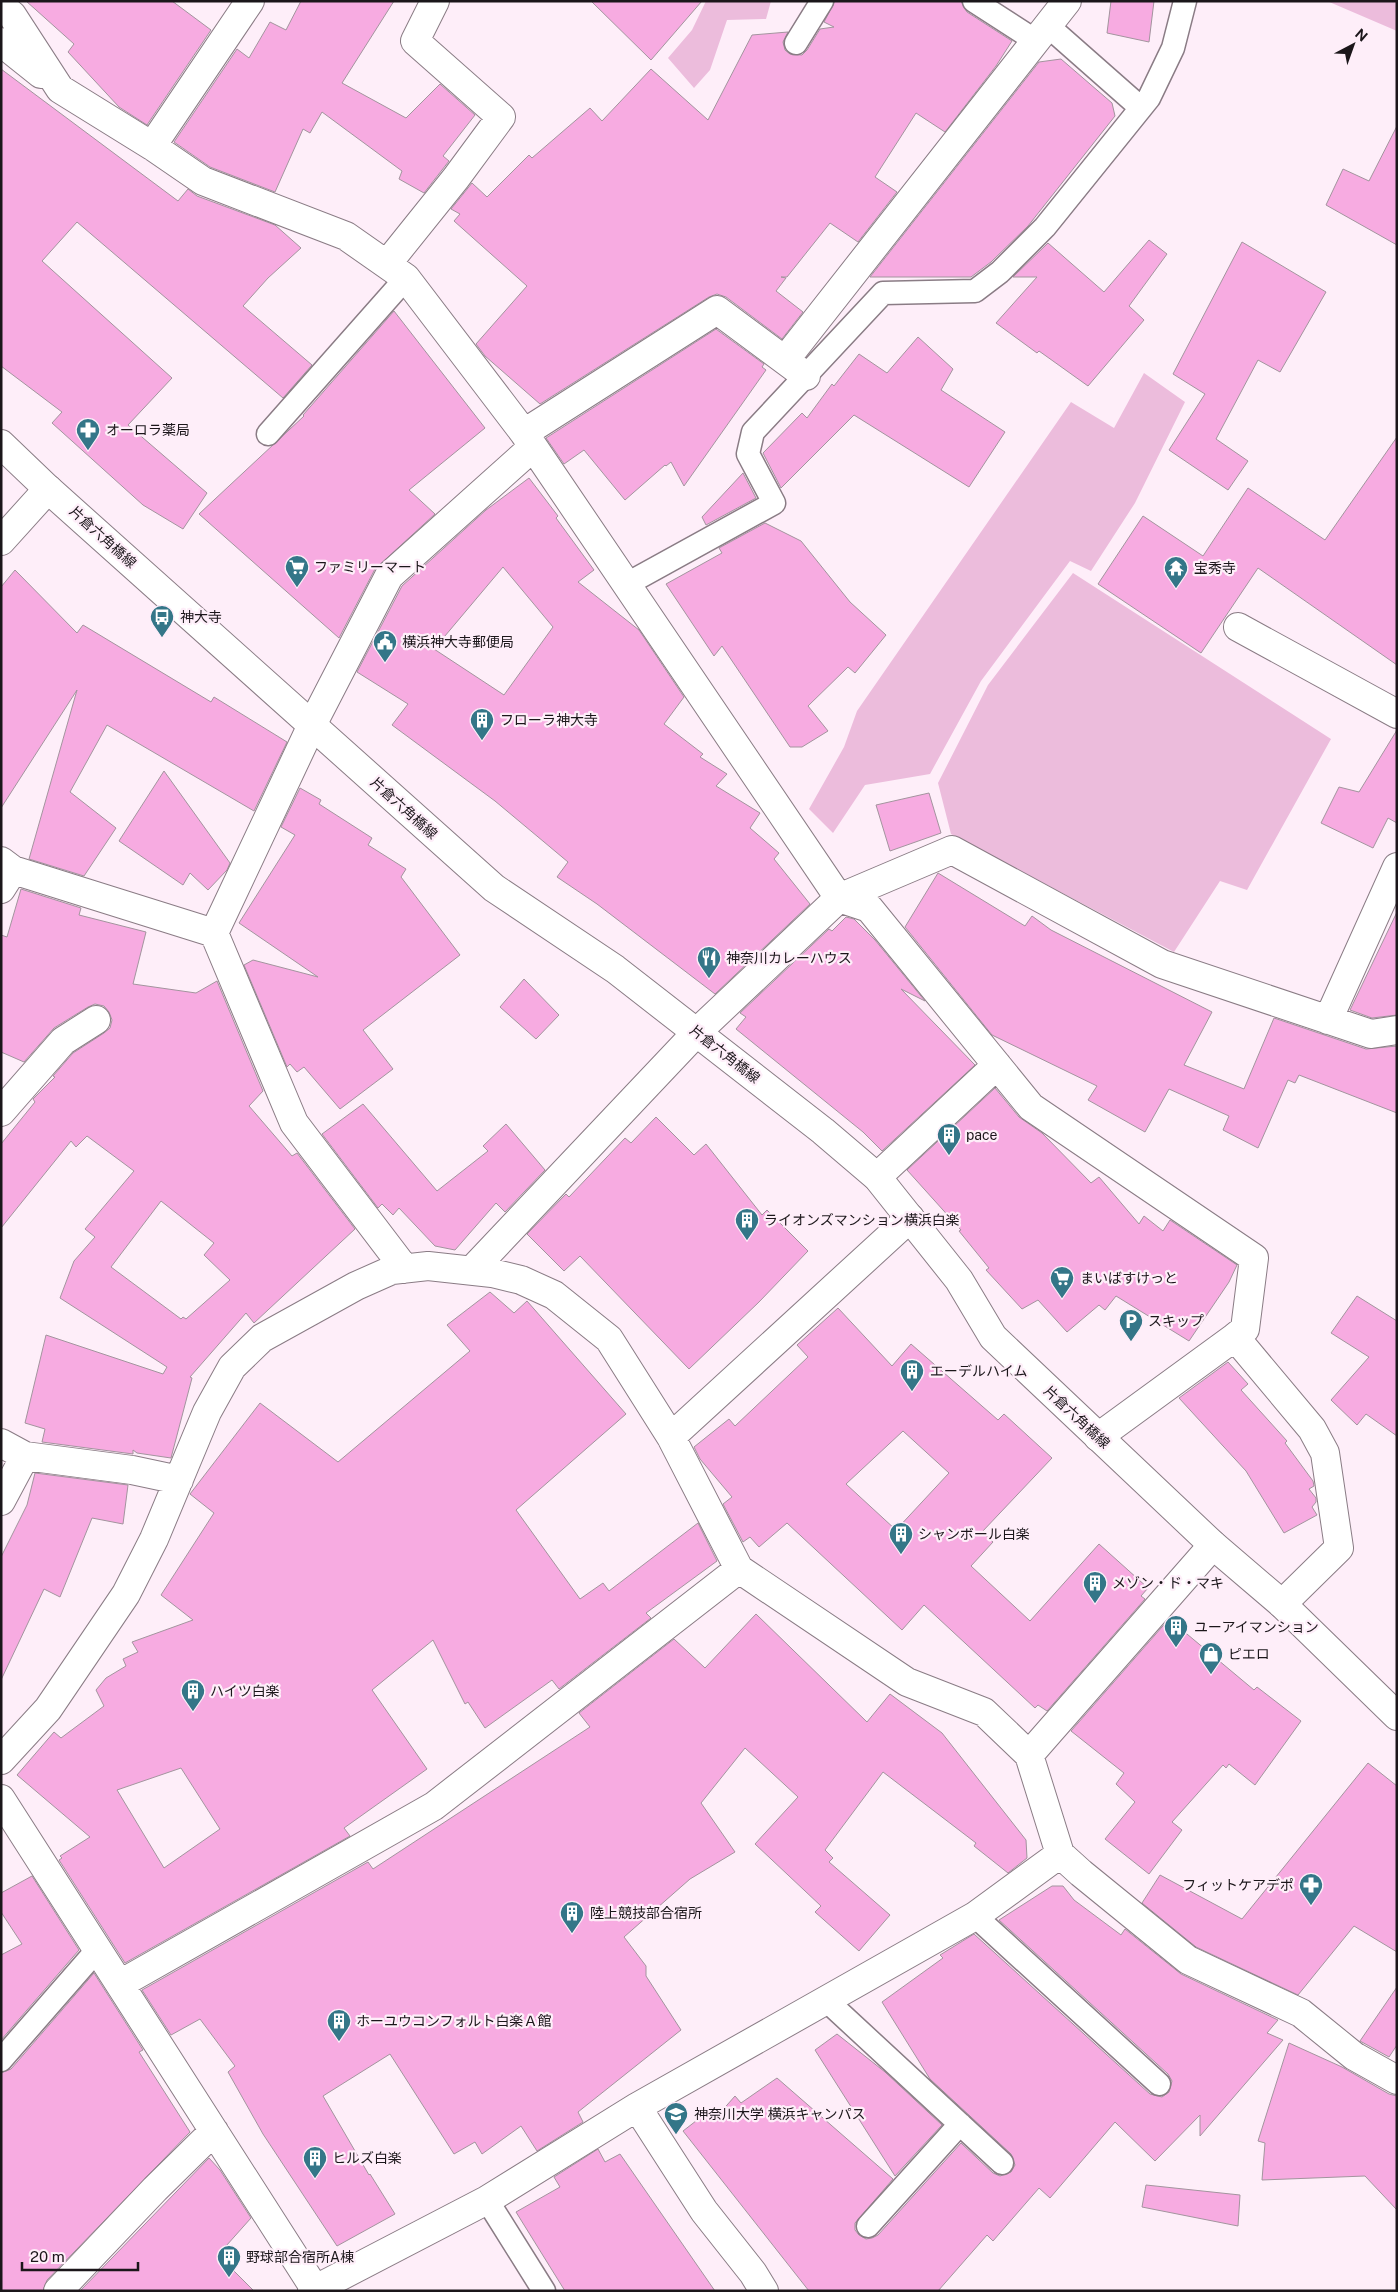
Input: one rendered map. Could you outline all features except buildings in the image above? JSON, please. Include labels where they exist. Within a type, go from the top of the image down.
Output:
[{"type":"street","points":[[152,146],[250,1]]},
{"type":"street","points":[[396,271],[456,178],[501,117],[415,41],[435,1]]},
{"type":"street","points":[[405,1269],[294,1123],[214,933],[312,726],[389,576],[528,440],[718,310],[796,368],[1067,1]]},
{"type":"street","points":[[1,6],[12,15],[60,89]]},
{"type":"street","points":[[1,42],[60,89],[152,146],[203,181],[346,236],[396,271],[528,440],[839,898],[869,908],[1032,1108],[1254,1258],[1244,1328],[1235,1337],[1098,1437]]},
{"type":"street","name":"片倉六角橋線","points":[[1,444],[48,489],[494,888],[615,969],[823,1131],[877,1177],[959,1280],[993,1337],[1213,1545],[1282,1604],[1397,1716]]},
{"type":"street","points":[[2,539],[48,489]]},
{"type":"street","points":[[1238,626],[1397,714]]},
{"type":"street","points":[[472,1270],[697,1032],[839,898],[952,850],[1162,964],[1371,1034],[1397,1030]]},
{"type":"street","points":[[1328,1020],[1397,867]]},
{"type":"street","points":[[5,873],[214,933]]},
{"type":"street","points":[[1,1112],[63,1041],[96,1020]]},
{"type":"street","points":[[877,1177],[997,1066]]},
{"type":"street","points":[[671,1437],[910,1218]]},
{"type":"street","points":[[1,1760],[48,1709],[126,1594],[154,1538],[207,1412],[232,1367],[262,1338],[356,1286],[392,1270],[428,1266],[472,1270],[521,1280],[554,1295],[609,1339],[671,1437],[739,1568],[907,1682],[984,1712],[1029,1755],[1060,1854],[1188,1960],[1301,2013],[1354,2056],[1397,2080]]},
{"type":"street","points":[[1235,1337],[1312,1428],[1325,1453],[1339,1548],[1282,1604]]},
{"type":"street","points":[[1,1444],[25,1456],[132,1470],[178,1480]]},
{"type":"street","points":[[1,1501],[25,1456]]},
{"type":"street","points":[[1029,1755],[1213,1545]]},
{"type":"street","points":[[120,1984],[434,1806],[739,1568]]},
{"type":"street","points":[[1,1799],[214,2131],[313,2290],[487,2200],[637,2107],[975,1916],[1060,1854]]},
{"type":"street","points":[[637,2107],[704,2212],[753,2273],[764,2291]]},
{"type":"street","points":[[58,2291],[155,2189],[214,2131]]},
{"type":"lane","points":[[796,43],[822,1]]},
{"type":"lane","points":[[974,1],[1042,33],[1141,108]]},
{"type":"lane","points":[[627,584],[774,503],[748,454],[753,432],[796,368],[883,292],[975,291],[1000,272],[1045,228],[1149,98],[1173,48],[1185,1]]},
{"type":"lane","points":[[268,434],[396,271]]},
{"type":"lane","points":[[975,1916],[1159,2084]]},
{"type":"lane","points":[[1,2060],[97,1950]]},
{"type":"lane","points":[[827,2001],[1002,2163]]},
{"type":"lane","points":[[868,2226],[960,2124]]},
{"type":"lane","points":[[487,2200],[544,2291]]},
{"type":"shaded area","points":[[706,1],[771,1],[766,19],[727,20],[710,70],[694,88],[668,58],[692,30]]},
{"type":"shaded area","points":[[1327,1],[1397,1],[1397,31]]},
{"type":"shaded area","points":[[1144,373],[1185,402],[1135,503],[1091,571],[1070,561],[981,681],[930,774],[865,785],[833,833],[809,809],[844,747],[857,711],[1071,402],[1114,428]]},
{"type":"shaded area","points":[[1073,573],[1331,739],[1247,890],[1220,881],[1174,952],[951,834],[938,783],[988,685]]},
{"type":"place","name":"オーロラ薬局","points":[[88,451]]},
{"type":"place","name":"ファミリーマート","points":[[297,588]]},
{"type":"place","name":"宝秀寺","points":[[1176,589]]},
{"type":"place","name":"神大寺","points":[[162,638]]},
{"type":"place","name":"横浜神大寺郵便局","points":[[385,663]]},
{"type":"place","name":"フローラ神大寺","points":[[482,741]]},
{"type":"place","name":"神奈川カレーハウス","points":[[709,979]]},
{"type":"place","name":"pace","points":[[949,1156]]},
{"type":"place","name":"ライオンズマンション横浜白楽","points":[[747,1241]]},
{"type":"place","name":"まいばすけっと","points":[[1062,1299]]},
{"type":"place","name":"スキップ","points":[[1131,1342]]},
{"type":"place","name":"エーデルハイム","points":[[912,1392]]},
{"type":"place","name":"シャンボール白楽","points":[[901,1555]]},
{"type":"place","name":"メゾン・ド・マキ","points":[[1095,1604]]},
{"type":"place","name":"ユーアイマンション","points":[[1176,1648]]},
{"type":"place","name":"ピエロ","points":[[1211,1675]]},
{"type":"place","name":"ハイツ白楽","points":[[193,1712]]},
{"type":"place","name":"フィットケアデポ","points":[[1311,1906]]},
{"type":"place","name":"陸上競技部合宿所","points":[[572,1934]]},
{"type":"place","name":"ホーユウコンフォルト白楽Ａ館","points":[[339,2042]]},
{"type":"place","name":"神奈川大学 横浜キャンパス","points":[[676,2135]]},
{"type":"place","name":"ヒルズ白楽","points":[[315,2179]]},
{"type":"place","name":"野球部合宿所A棟","points":[[229,2278]]}]
